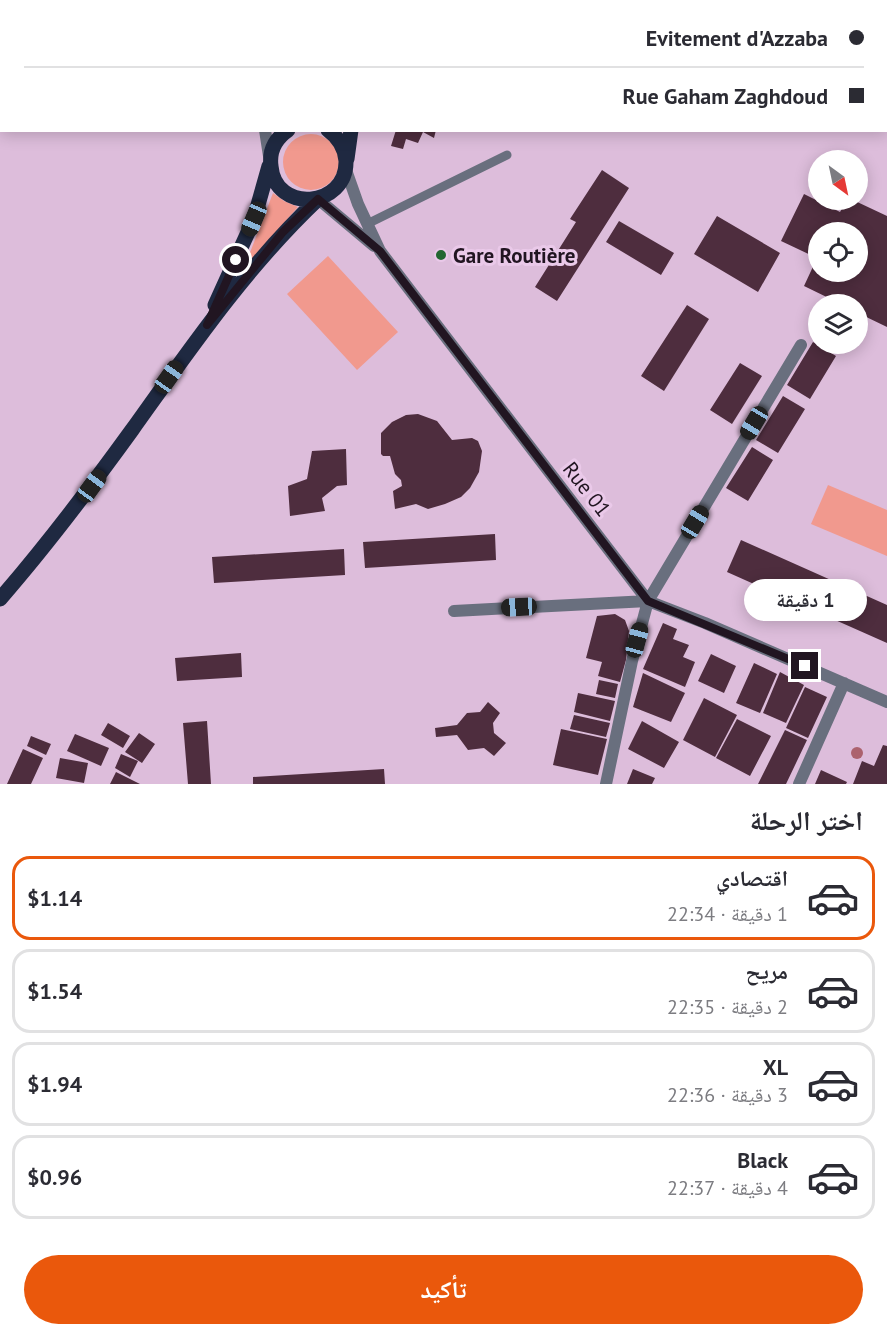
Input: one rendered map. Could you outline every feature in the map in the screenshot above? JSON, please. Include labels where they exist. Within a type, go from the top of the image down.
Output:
[{"type":"main road","points":[[207,325],[254,219],[276,142],[286,132]]},
{"type":"main road","points":[[330,132],[340,142],[344,151],[346,170]]},
{"type":"main road","points":[[270,160],[274,180],[284,192],[298,199],[318,199],[326,196],[338,185],[346,170],[351,132]]},
{"type":"main road","points":[[0,599],[78,504],[207,325],[283,232],[318,199]]},
{"type":"street","points":[[265,132],[270,160]]},
{"type":"street","points":[[346,170],[380,251]]},
{"type":"street","points":[[318,199],[380,251]]},
{"type":"street","name":"Rue 01","points":[[380,251],[648,601]]},
{"type":"street","points":[[606,784],[632,660],[648,601],[801,345]]},
{"type":"street","points":[[454,611],[648,601],[887,702]]},
{"type":"street","points":[[799,784],[844,683]]},
{"type":"lane","points":[[367,224],[507,155]]},
{"type":"shaded area","points":[[306,134],[316,134],[331,142],[337,151],[339,162],[337,173],[331,182],[316,190],[306,190],[295,185],[288,178],[283,167],[283,157],[288,146],[295,139]]},
{"type":"shaded area","points":[[273,193],[298,207],[244,268]]},
{"type":"shaded area","points":[[328,256],[398,332],[357,370],[287,294]]},
{"type":"shaded area","points":[[828,485],[887,510],[887,556],[811,524]]},
{"type":"building","points":[[395,132],[423,132],[418,143],[406,139],[403,149],[391,146]]},
{"type":"building","points":[[423,132],[436,132],[434,138]]},
{"type":"building","points":[[602,170],[629,188],[557,301],[535,287],[576,222],[570,219]]},
{"type":"building","points":[[804,194],[808,196],[808,210],[840,212],[841,210],[868,210],[868,207],[887,216],[887,327],[868,318],[868,294],[820,294],[804,286],[808,277],[808,282],[868,282],[868,222],[808,222],[808,254],[781,241]]},
{"type":"building","points":[[717,216],[780,253],[758,292],[694,254]]},
{"type":"building","points":[[619,221],[674,253],[661,275],[606,242]]},
{"type":"building","points":[[687,305],[709,319],[664,391],[641,376]]},
{"type":"building","points":[[808,350],[808,354],[836,356],[810,399],[787,385]]},
{"type":"building","points":[[740,363],[762,376],[732,424],[710,410]]},
{"type":"building","points":[[783,396],[805,409],[778,453],[756,440]]},
{"type":"building","points":[[418,414],[437,421],[452,440],[472,438],[478,441],[482,451],[479,472],[470,488],[461,497],[428,509],[416,504],[395,509],[393,491],[402,486],[401,480],[395,474],[390,456],[381,454],[381,433],[392,422],[406,415]]},
{"type":"building","points":[[752,447],[773,460],[748,501],[726,488]]},
{"type":"building","points":[[346,449],[347,485],[337,486],[322,498],[325,511],[290,516],[288,486],[307,479],[312,451]]},
{"type":"building","points":[[495,534],[496,560],[365,568],[363,542]]},
{"type":"building","points":[[741,540],[887,605],[887,643],[727,572]]},
{"type":"building","points":[[344,549],[345,575],[214,583],[212,557]]},
{"type":"building","points":[[615,614],[625,620],[629,631],[626,660],[620,682],[598,676],[602,662],[586,658],[597,616]]},
{"type":"building","points":[[663,623],[677,629],[673,639],[689,645],[683,657],[695,662],[685,687],[643,669]]},
{"type":"building","points":[[241,653],[242,677],[177,681],[175,658]]},
{"type":"building","points":[[711,654],[736,666],[724,693],[698,681]]},
{"type":"building","points":[[754,663],[777,674],[760,713],[736,703]]},
{"type":"building","points":[[780,672],[804,685],[786,723],[763,713]]},
{"type":"building","points":[[643,673],[685,693],[671,722],[633,707]]},
{"type":"building","points":[[599,680],[618,684],[615,698],[596,694]]},
{"type":"building","points":[[805,687],[827,697],[808,738],[786,728]]},
{"type":"building","points":[[578,693],[615,701],[610,721],[574,712]]},
{"type":"building","points":[[704,698],[737,715],[715,757],[683,740]]},
{"type":"building","points":[[488,702],[500,713],[493,723],[494,733],[506,743],[494,756],[484,748],[468,750],[457,735],[436,737],[435,728],[457,725],[467,713],[480,712]]},
{"type":"building","points":[[574,715],[610,723],[606,737],[570,729]]},
{"type":"building","points":[[737,719],[771,736],[750,776],[716,758]]},
{"type":"building","points":[[207,721],[211,784],[188,784],[183,723]]},
{"type":"building","points":[[642,721],[679,742],[664,768],[628,749]]},
{"type":"building","points":[[108,723],[130,736],[123,748],[101,735]]},
{"type":"building","points":[[561,729],[607,739],[598,775],[553,765]]},
{"type":"building","points":[[785,730],[807,740],[786,784],[758,784]]},
{"type":"building","points":[[139,733],[155,744],[142,763],[125,752]]},
{"type":"building","points":[[75,734],[109,748],[101,766],[67,751]]},
{"type":"building","points":[[31,736],[51,744],[46,755],[27,746]]},
{"type":"building","points":[[883,745],[887,746],[887,784],[853,784],[862,761],[874,766]]},
{"type":"building","points":[[23,749],[43,758],[31,784],[7,784]]},
{"type":"building","points":[[121,754],[138,761],[130,777],[115,768]]},
{"type":"building","points":[[60,758],[88,763],[84,783],[56,778]]},
{"type":"building","points":[[384,769],[385,784],[253,784],[253,777]]},
{"type":"building","points":[[633,769],[655,778],[652,784],[627,784]]},
{"type":"building","points":[[821,770],[847,782],[846,784],[815,784]]},
{"type":"building","points":[[116,772],[140,784],[110,784]]},
{"type":"place","name":"Gare Routière","points":[[441,255]]},
{"type":"route","points":[[236,260],[207,325],[283,232],[318,199],[380,251],[648,601],[805,666]]}]
